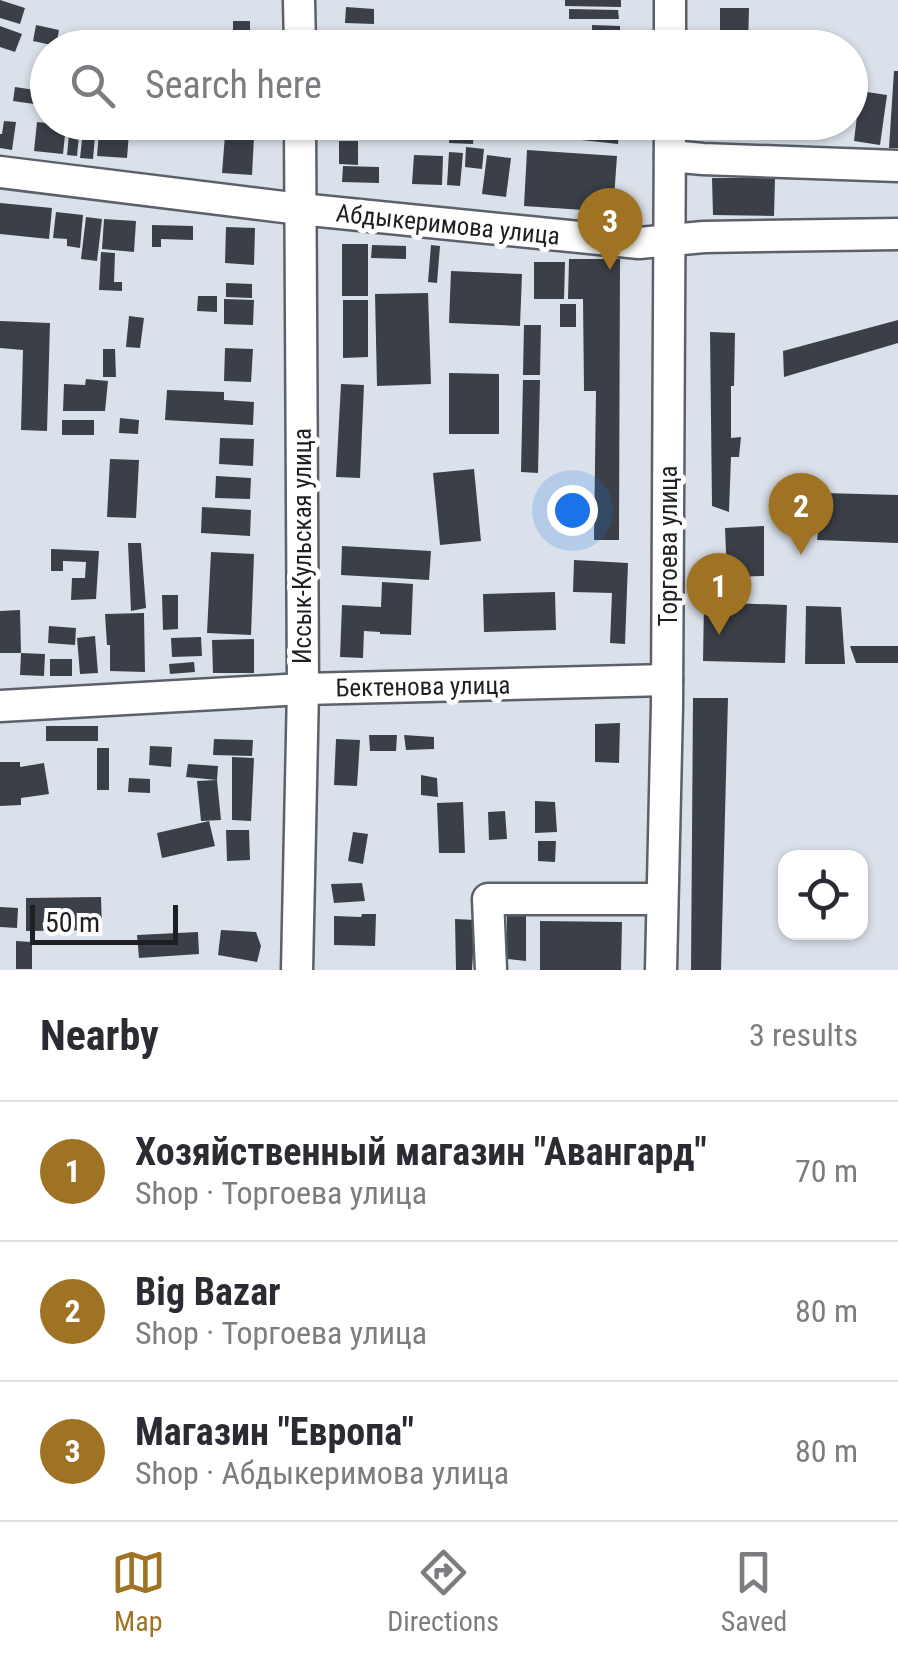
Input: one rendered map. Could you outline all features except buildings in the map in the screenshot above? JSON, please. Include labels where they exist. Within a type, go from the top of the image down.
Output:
[{"type":"street","points":[[299,0],[300,30]]},
{"type":"street","points":[[670,0],[670,30]]},
{"type":"street","name":"Иссык-Кульская улица","points":[[297,970],[303,689],[300,140]]},
{"type":"street","name":"Торгоева улица","points":[[661,970],[668,680],[670,140]]},
{"type":"street","points":[[670,156],[898,166]]},
{"type":"street","name":"Абдыкеримова улица","points":[[0,172],[640,243],[704,237],[898,234]]},
{"type":"street","name":"Бектенова улица","points":[[0,706],[303,689],[668,680]]},
{"type":"street","points":[[491,970],[488,898],[661,900]]},
{"type":"place","name":"Магазин \"Европа\"","points":[[610,270]]},
{"type":"place","name":"Big Bazar","points":[[801,555]]},
{"type":"place","name":"Хозяйственный магазин \"Авангард\"","points":[[719,635]]}]
